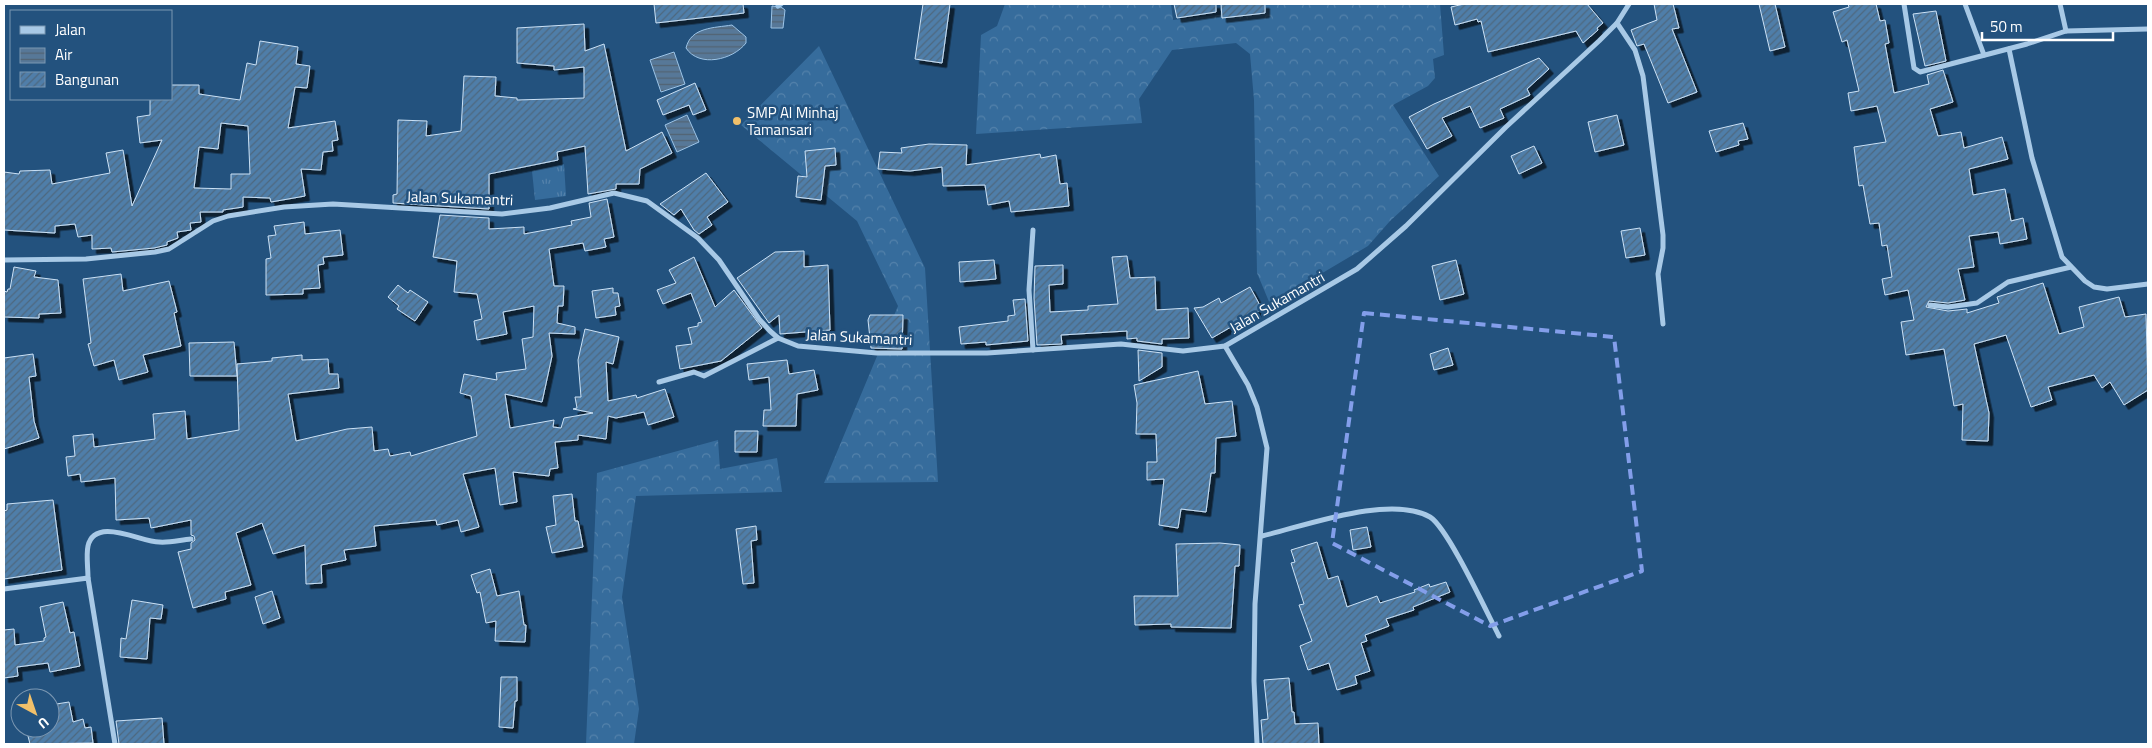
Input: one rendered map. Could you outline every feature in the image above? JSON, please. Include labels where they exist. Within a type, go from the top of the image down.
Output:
[{"type":"street","name":"Jalan Sukamantri","points":[[4,260],[86,259],[155,252],[169,249],[213,221],[228,216],[284,207],[332,204],[502,214],[550,208],[614,193],[648,201],[698,238],[719,260],[759,319],[778,338],[798,346],[877,352],[986,353],[1121,344],[1183,350],[1225,346],[1357,269],[1406,226],[1617,23],[1629,4]]},
{"type":"street","points":[[1904,4],[1915,71],[1922,72],[2066,32],[2148,29]]},
{"type":"street","points":[[1965,4],[1984,55]]},
{"type":"street","points":[[2060,4],[2066,32]]},
{"type":"street","points":[[1617,23],[1635,50],[1643,76],[1662,235],[1663,248],[1658,274],[1663,324]]},
{"type":"street","points":[[2009,49],[2032,158],[2040,178],[2056,243],[2062,257],[2094,287],[2107,289],[2148,284]]},
{"type":"street","points":[[1033,230],[1030,296],[1033,350]]},
{"type":"street","points":[[1930,306],[1948,308],[1977,303],[2008,282],[2071,267]]},
{"type":"street","points":[[659,382],[694,372],[704,376],[778,338]]},
{"type":"street","points":[[1225,346],[1248,385],[1263,425],[1267,448],[1262,536],[1255,604],[1254,681],[1257,744]]},
{"type":"street","points":[[1262,536],[1372,509],[1393,508],[1430,517],[1448,539],[1499,636]]},
{"type":"street","points":[[115,744],[88,578],[87,547],[93,538],[103,532],[116,532],[159,542],[190,539]]},
{"type":"street","points":[[4,589],[88,578]]},
{"type":"highlighted area","points":[[1364,313],[1614,337],[1642,571],[1490,626],[1332,543]]},
{"type":"green space","points":[[1005,4],[1171,4],[1173,20],[1245,12],[1244,4],[1440,4],[1444,55],[1433,59],[1435,78],[1428,86],[1393,105],[1439,176],[1390,221],[1368,246],[1270,304],[1257,273],[1254,100],[1250,54],[1236,43],[1172,50],[1139,99],[1142,123],[976,134],[981,35],[997,26]]},
{"type":"green space","points":[[819,46],[925,268],[938,482],[824,483],[898,306],[857,221],[741,125]]},
{"type":"green space","points":[[564,164],[566,196],[535,200],[532,171]]},
{"type":"green space","points":[[718,440],[720,469],[777,458],[782,492],[636,496],[622,597],[639,709],[634,744],[586,744],[597,473]]},
{"type":"water","points":[[772,6],[781,7],[785,10],[783,28],[771,28]]},
{"type":"water","points":[[732,25],[746,37],[746,43],[733,54],[707,60],[692,54],[686,48],[689,41],[698,32]]},
{"type":"water","points":[[674,52],[685,84],[661,92],[650,60]]},
{"type":"water","points":[[687,115],[699,142],[677,152],[665,125]]},
{"type":"building","points":[[654,4],[743,4],[744,13],[656,23]]},
{"type":"building","points":[[923,4],[950,4],[942,63],[915,59]]},
{"type":"building","points":[[1174,4],[1216,4],[1216,12],[1177,18]]},
{"type":"building","points":[[1221,4],[1265,4],[1265,13],[1222,18]]},
{"type":"building","points":[[1464,4],[1587,4],[1603,23],[1583,43],[1576,31],[1488,52],[1481,21],[1478,22],[1477,19],[1455,25],[1451,7]]},
{"type":"building","points":[[1654,4],[1673,4],[1679,28],[1672,29],[1697,92],[1668,103],[1644,44],[1637,46],[1631,30],[1657,20]]},
{"type":"building","points":[[1759,4],[1775,4],[1785,47],[1770,51]]},
{"type":"building","points":[[1848,4],[1876,4],[1880,21],[1885,20],[1889,43],[1885,44],[1894,93],[1929,84],[1927,75],[1943,70],[1953,102],[1930,109],[1938,136],[1961,132],[1964,148],[2002,137],[2008,159],[1969,169],[1973,195],[2005,189],[2011,221],[2023,218],[2027,239],[2000,244],[1998,232],[1969,236],[1974,267],[1958,269],[1965,300],[1948,303],[1929,301],[1926,307],[1948,311],[1967,309],[1967,313],[1999,303],[1997,297],[2043,283],[2059,334],[2084,327],[2079,307],[2119,297],[2125,317],[2146,314],[2148,390],[2124,405],[2110,382],[2102,388],[2094,375],[2048,387],[2052,400],[2031,407],[2006,335],[1974,344],[1989,413],[1988,441],[1962,440],[1963,404],[1954,406],[1944,349],[1906,355],[1901,322],[1914,320],[1908,290],[1885,295],[1882,279],[1892,277],[1887,245],[1882,246],[1879,223],[1870,224],[1863,185],[1859,186],[1854,147],[1886,142],[1877,106],[1851,111],[1848,93],[1859,91],[1847,40],[1842,42],[1833,12],[1849,7]]},
{"type":"building","points":[[1936,11],[1946,61],[1925,66],[1913,14]]},
{"type":"building","points":[[584,24],[585,51],[604,44],[626,151],[662,132],[672,153],[640,169],[639,184],[616,184],[616,189],[588,194],[585,146],[557,152],[558,160],[489,174],[489,209],[393,203],[393,195],[397,194],[398,120],[427,121],[426,136],[461,131],[464,76],[496,77],[495,96],[517,98],[517,100],[584,98],[584,67],[554,70],[554,66],[517,63],[517,28]]},
{"type":"building","points":[[260,41],[298,47],[296,64],[310,66],[307,88],[295,87],[288,128],[335,121],[338,140],[332,141],[333,151],[323,152],[321,170],[301,169],[305,196],[271,202],[270,198],[243,197],[243,207],[223,210],[223,212],[200,212],[201,222],[190,223],[191,230],[177,232],[178,238],[167,242],[167,245],[154,248],[112,252],[111,248],[92,249],[92,235],[78,237],[75,224],[55,226],[55,233],[4,230],[4,172],[19,174],[20,171],[50,170],[52,184],[110,173],[106,153],[123,150],[132,206],[162,140],[140,143],[137,117],[150,115],[150,100],[172,100],[172,85],[199,85],[199,94],[240,100],[247,63],[256,65]],"holes":[[[221,123],[248,126],[250,174],[231,174],[231,189],[194,188],[199,147],[218,149]]]},
{"type":"building","points":[[1539,58],[1549,69],[1527,89],[1530,95],[1500,109],[1504,118],[1480,128],[1470,106],[1442,118],[1452,136],[1427,149],[1409,117],[1434,104]]},
{"type":"building","points":[[695,83],[706,110],[693,115],[689,105],[663,115],[657,100]]},
{"type":"building","points":[[1617,115],[1624,145],[1595,152],[1588,122]]},
{"type":"building","points":[[1743,123],[1748,139],[1738,141],[1739,145],[1716,152],[1709,131]]},
{"type":"building","points":[[929,144],[967,145],[966,165],[1040,154],[1041,158],[1056,155],[1060,184],[1067,183],[1069,206],[1011,212],[1009,201],[988,205],[985,185],[943,186],[942,167],[910,171],[878,169],[880,152],[902,153],[901,148]]},
{"type":"building","points":[[1534,146],[1542,163],[1519,174],[1511,156]]},
{"type":"building","points":[[835,148],[836,165],[825,166],[821,200],[796,197],[798,176],[807,177],[805,151]]},
{"type":"building","points":[[706,173],[728,202],[707,217],[712,225],[699,234],[694,230],[681,209],[674,215],[660,204]]},
{"type":"building","points":[[607,199],[614,237],[604,239],[606,247],[585,251],[583,243],[549,249],[554,286],[564,286],[563,306],[558,306],[557,323],[575,327],[575,334],[549,333],[552,356],[542,402],[505,394],[510,428],[554,420],[553,427],[561,428],[564,418],[593,413],[573,409],[577,408],[575,397],[581,397],[578,360],[585,329],[619,337],[613,364],[606,362],[608,401],[636,395],[637,398],[665,389],[674,417],[648,425],[644,412],[616,418],[608,416],[606,439],[578,435],[578,440],[555,442],[558,468],[550,469],[549,476],[513,472],[517,502],[500,505],[495,468],[463,474],[479,527],[461,532],[458,520],[437,525],[436,520],[374,526],[376,546],[344,550],[346,560],[321,565],[322,583],[306,584],[305,545],[273,554],[262,523],[236,533],[251,585],[225,592],[226,599],[193,608],[178,552],[191,549],[191,543],[195,540],[194,536],[191,535],[191,520],[151,528],[149,518],[116,520],[115,478],[81,482],[80,474],[68,476],[66,457],[75,456],[73,436],[93,434],[94,447],[155,439],[153,414],[185,411],[187,439],[239,430],[237,364],[272,361],[272,358],[302,355],[302,360],[328,359],[329,374],[338,374],[339,388],[288,394],[296,441],[347,429],[372,427],[374,451],[388,449],[390,456],[410,452],[411,456],[477,436],[471,396],[460,393],[464,374],[497,380],[496,373],[526,369],[522,339],[533,337],[534,306],[503,312],[507,334],[477,340],[474,321],[482,319],[477,294],[454,292],[457,261],[433,257],[440,215],[489,218],[489,229],[524,227],[524,234],[572,225],[571,221],[591,217],[589,203]]},
{"type":"building","points":[[304,222],[305,234],[340,230],[343,255],[323,257],[324,264],[318,265],[320,288],[303,289],[303,294],[266,295],[266,259],[271,258],[268,236],[276,235],[274,226]]},
{"type":"building","points":[[1640,228],[1645,255],[1626,258],[1621,231]]},
{"type":"building","points":[[804,251],[804,267],[828,265],[830,330],[780,334],[779,315],[769,323],[737,278],[775,252]]},
{"type":"building","points":[[1127,256],[1130,278],[1155,277],[1156,310],[1188,308],[1189,338],[1162,339],[1162,344],[1137,341],[1137,338],[1127,339],[1127,331],[1061,335],[1062,344],[1037,345],[1034,298],[1035,266],[1063,265],[1063,284],[1049,285],[1050,312],[1088,310],[1088,306],[1118,304],[1112,257]]},
{"type":"building","points":[[694,257],[715,307],[734,290],[762,328],[721,361],[680,369],[676,346],[692,344],[688,328],[698,326],[698,323],[702,322],[691,293],[663,304],[657,290],[676,283],[669,270]]},
{"type":"building","points":[[994,260],[996,279],[960,282],[959,262]]},
{"type":"building","points":[[1456,260],[1464,294],[1440,300],[1432,266]]},
{"type":"building","points":[[14,267],[36,271],[34,277],[58,280],[61,313],[39,314],[39,318],[4,317],[4,291],[7,292],[10,289]]},
{"type":"building","points":[[121,274],[123,291],[169,281],[177,312],[174,313],[181,346],[143,355],[148,372],[119,380],[114,360],[94,366],[88,344],[91,343],[83,279]]},
{"type":"building","points":[[398,285],[408,293],[410,290],[428,302],[415,321],[397,309],[399,306],[388,297]]},
{"type":"building","points":[[1250,287],[1262,309],[1212,338],[1194,308],[1203,307],[1219,298],[1221,303]]},
{"type":"building","points":[[613,288],[613,293],[618,293],[620,306],[615,307],[616,315],[596,318],[592,291]]},
{"type":"building","points":[[1025,299],[1028,341],[986,345],[986,342],[961,344],[959,327],[1008,321],[1008,316],[1015,315],[1013,300]]},
{"type":"building","points":[[870,315],[903,315],[902,349],[871,348],[868,320]]},
{"type":"building","points":[[234,342],[237,376],[190,376],[189,343]]},
{"type":"building","points":[[1448,348],[1453,365],[1434,370],[1430,354]]},
{"type":"building","points":[[1138,350],[1162,353],[1162,367],[1139,381]]},
{"type":"building","points":[[33,354],[36,376],[29,377],[34,421],[39,438],[4,449],[4,358]]},
{"type":"building","points":[[787,360],[789,374],[814,370],[818,390],[797,394],[796,426],[763,426],[764,410],[771,410],[769,377],[749,380],[747,364]]},
{"type":"building","points":[[1198,371],[1205,404],[1232,401],[1236,436],[1216,438],[1215,473],[1211,473],[1206,512],[1181,509],[1178,528],[1159,525],[1164,479],[1147,480],[1147,462],[1157,462],[1156,434],[1136,434],[1137,403],[1134,385]]},
{"type":"building","points":[[735,431],[758,431],[757,452],[735,452]]},
{"type":"building","points":[[572,494],[575,521],[578,521],[583,547],[552,553],[546,527],[556,525],[553,496]]},
{"type":"building","points":[[53,500],[62,570],[4,579],[4,511],[7,510],[7,504]]},
{"type":"building","points":[[756,526],[757,540],[751,541],[754,583],[743,584],[736,529]]},
{"type":"building","points":[[1367,527],[1371,547],[1353,550],[1350,530]]},
{"type":"building","points":[[1317,542],[1328,579],[1338,576],[1347,607],[1377,596],[1380,603],[1415,592],[1414,590],[1429,584],[1430,587],[1446,582],[1450,592],[1413,607],[1414,610],[1386,619],[1389,626],[1365,635],[1367,641],[1361,643],[1370,671],[1355,676],[1357,684],[1337,690],[1329,663],[1308,670],[1300,646],[1312,641],[1299,605],[1304,604],[1291,563],[1295,562],[1291,550]]},
{"type":"building","points":[[1220,543],[1240,545],[1239,566],[1235,566],[1231,628],[1171,627],[1171,624],[1135,625],[1134,596],[1178,596],[1176,544]]},
{"type":"building","points":[[490,569],[497,596],[519,591],[524,625],[526,625],[525,642],[495,641],[496,621],[486,623],[480,592],[477,593],[471,575]]},
{"type":"building","points":[[272,591],[280,618],[263,624],[255,597]]},
{"type":"building","points":[[132,600],[163,605],[161,619],[150,618],[147,659],[120,657],[121,638],[126,639]]},
{"type":"building","points":[[63,602],[70,633],[74,632],[80,666],[50,672],[48,663],[17,667],[18,676],[4,678],[4,630],[14,629],[15,645],[44,641],[46,637],[40,607]]},
{"type":"building","points":[[501,677],[517,677],[517,701],[515,701],[513,728],[499,727]]},
{"type":"building","points":[[1289,678],[1295,724],[1318,723],[1319,744],[1263,744],[1261,720],[1268,719],[1264,680]]},
{"type":"building","points":[[69,702],[73,722],[83,719],[85,728],[91,727],[93,743],[30,744],[28,738],[60,738],[60,703]]},
{"type":"building","points":[[162,718],[164,744],[119,744],[116,721]]},
{"type":"place","name":"SMP Al Minhaj Tamansari","points":[[737,121]]}]
